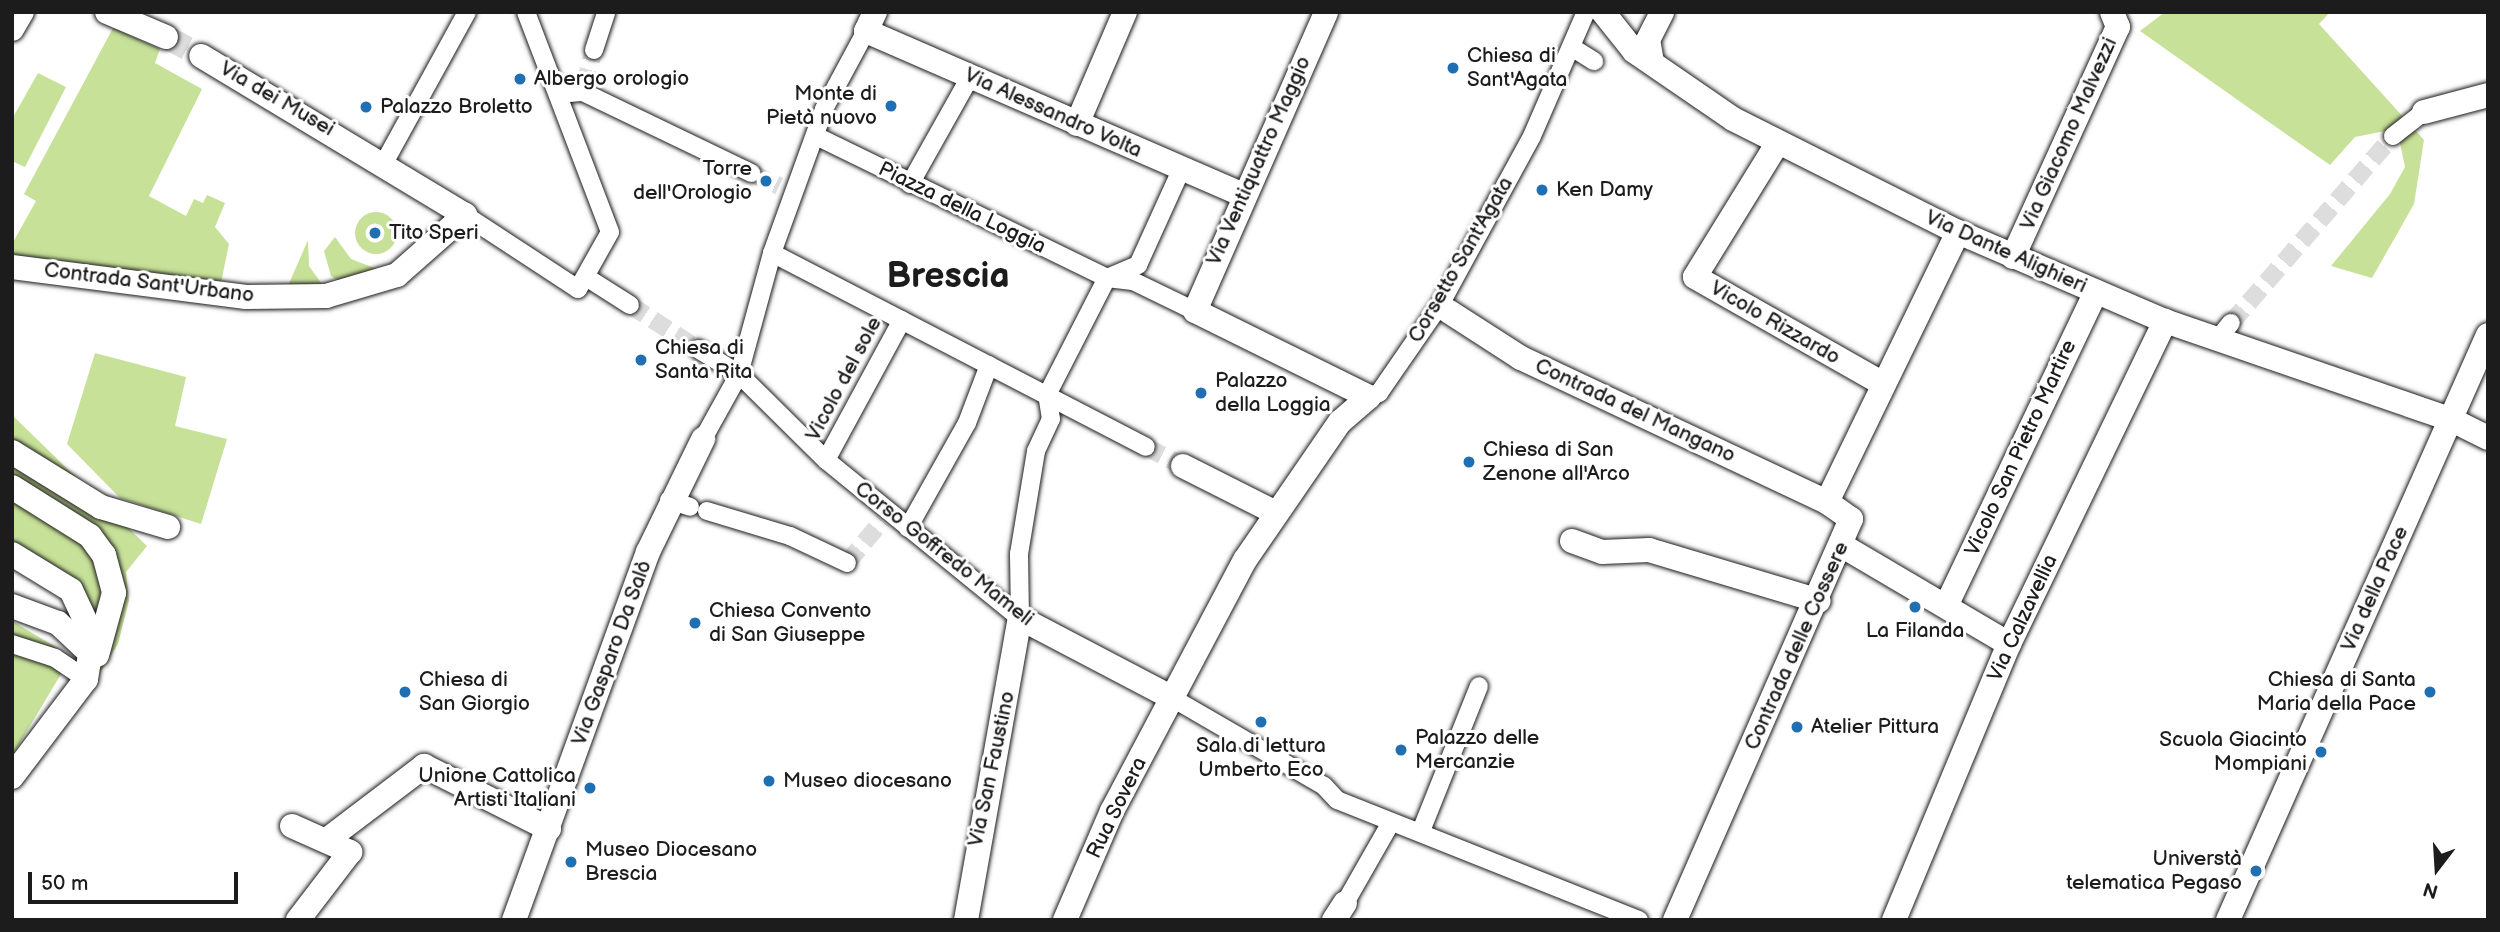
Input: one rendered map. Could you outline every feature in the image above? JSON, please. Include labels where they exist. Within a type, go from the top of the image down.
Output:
[{"type":"street","points":[[12,29],[22,12]]},
{"type":"street","points":[[107,12],[166,37]]},
{"type":"street","points":[[384,163],[467,12]]},
{"type":"street","points":[[526,12],[610,232],[582,283]]},
{"type":"street","points":[[594,50],[606,12]]},
{"type":"street","points":[[1077,124],[1125,12]]},
{"type":"street","name":"Via Ventiquattro Maggio","points":[[1195,311],[1241,194],[1325,12]]},
{"type":"street","name":"Corsetto Sant'Agata","points":[[1174,699],[1274,512],[1340,422],[1369,397],[1379,393],[1445,307],[1573,48],[1586,12]]},
{"type":"street","name":"Via Dante Alighieri","points":[[1603,12],[1619,36],[1652,62],[1777,144],[1958,232],[2165,321],[2224,331],[2450,419],[2488,438]]},
{"type":"street","points":[[1652,62],[1648,40],[1661,12]]},
{"type":"street","name":"Via Giacomo Malvezzi","points":[[2013,257],[2118,27],[2112,12]]},
{"type":"street","points":[[870,21],[824,109],[818,137],[785,190],[772,253],[1146,447]]},
{"type":"street","name":"Via Alessandro Volta","points":[[870,21],[970,77],[1241,194]]},
{"type":"street","points":[[1573,48],[1594,61]]},
{"type":"street","name":"Via dei Musei","points":[[201,56],[354,143],[465,215]]},
{"type":"street","points":[[911,184],[970,77]]},
{"type":"street","points":[[559,94],[583,90],[751,173]]},
{"type":"street","points":[[2393,136],[2424,112],[2488,95]]},
{"type":"street","name":"Piazza della Loggia","points":[[818,137],[1107,278],[1133,281],[1369,397]]},
{"type":"street","name":"Vicolo Rizzardo","points":[[1777,144],[1695,277],[1882,384]]},
{"type":"street","points":[[1020,618],[1019,554],[1036,451],[1051,419],[1047,395],[1107,278],[1138,265],[1182,169]]},
{"type":"street","points":[[465,215],[582,283],[630,305]]},
{"type":"street","name":"Contrada Sant'Urbano","points":[[12,267],[286,297],[341,294],[397,275],[465,215]]},
{"type":"street","points":[[1827,502],[1958,232]]},
{"type":"street","name":"Via Gasparo Da Salò","points":[[514,920],[549,829],[689,506],[703,439],[739,374],[772,253]]},
{"type":"street","name":"Vicolo San Pietro Martire","points":[[1947,604],[2095,292]]},
{"type":"street","name":"Contrada del Mangano","points":[[1445,307],[1521,358],[1827,502]]},
{"type":"street","name":"Vicolo del sole","points":[[826,460],[902,320]]},
{"type":"street","name":"Via Calzavellia","points":[[1894,920],[2009,644],[2165,321]]},
{"type":"street","name":"Via della Pace","points":[[2228,920],[2488,335]]},
{"type":"street","name":"Corso Goffredo Mameli","points":[[698,349],[739,374],[886,517],[908,528],[1020,618],[1174,699]]},
{"type":"street","points":[[908,528],[967,424],[989,365]]},
{"type":"street","points":[[12,452],[101,508],[168,527]]},
{"type":"street","points":[[1180,464],[1274,512]]},
{"type":"street","points":[[12,487],[90,536],[104,555],[114,593],[90,667],[12,777]]},
{"type":"street","name":"Contrada delle Cossere","points":[[1675,920],[1842,545],[1851,519],[1827,502]]},
{"type":"street","points":[[689,506],[790,536],[847,564]]},
{"type":"street","points":[[1572,541],[1602,552],[1649,550],[1819,601]]},
{"type":"street","points":[[1842,545],[1947,604],[2009,644]]},
{"type":"street","points":[[12,554],[71,590],[90,621],[90,667]]},
{"type":"street","points":[[12,606],[58,623],[90,667]]},
{"type":"street","name":"Via San Faustino","points":[[966,920],[1020,618]]},
{"type":"street","points":[[12,644],[90,667]]},
{"type":"street","points":[[1421,831],[1479,686]]},
{"type":"street","points":[[1174,699],[1338,800],[1390,824],[1421,831],[1639,920]]},
{"type":"street","name":"Rua Sovera","points":[[1065,920],[1112,811],[1174,699]]},
{"type":"street","points":[[328,839],[424,766],[549,829]]},
{"type":"street","points":[[1339,912],[1390,824]]},
{"type":"street","points":[[292,826],[328,839],[350,852],[298,920]]},
{"type":"green space","points":[[2165,12],[2330,12],[2319,24],[2424,140],[2414,204],[2372,278],[2331,266],[2390,194],[2405,167],[2400,143],[2385,131],[2355,137],[2330,165],[2140,31]]},
{"type":"green space","points":[[113,28],[160,49],[155,63],[202,89],[149,196],[186,216],[194,199],[203,203],[207,195],[225,203],[215,227],[229,244],[221,283],[12,259],[12,244],[36,201],[24,194]]},
{"type":"green space","points":[[38,73],[66,87],[25,167],[12,161],[12,119]]},
{"type":"green space","points":[[376,212],[391,218],[397,233],[391,248],[376,254],[361,248],[355,233],[361,218]]},
{"type":"green space","points":[[335,237],[351,259],[377,269],[339,281],[331,276],[324,251]]},
{"type":"green space","points":[[308,240],[309,266],[324,287],[287,288]]},
{"type":"green space","points":[[95,353],[186,377],[175,426],[227,439],[201,524],[120,498],[67,444]]},
{"type":"green space","points":[[12,415],[147,546],[126,572],[129,600],[118,644],[95,681],[116,569],[12,479]]},
{"type":"green space","points":[[12,497],[83,543],[97,559],[106,591],[98,640],[79,583],[12,542]]},
{"type":"green space","points":[[12,621],[54,646],[67,664],[12,756]]},
{"type":"tunnel","points":[[166,37],[201,56]]},
{"type":"tunnel","points":[[584,87],[594,50]]},
{"type":"tunnel","points":[[2231,323],[2393,136]]},
{"type":"tunnel","points":[[751,173],[779,186]]},
{"type":"tunnel","points":[[630,305],[698,349]]},
{"type":"tunnel","points":[[1146,447],[1177,463]]},
{"type":"tunnel","points":[[847,563],[882,521]]},
{"type":"place","name":"Chiesa di Sant'Agata","points":[[1453,68]]},
{"type":"place","name":"Albergo orologio","points":[[520,79]]},
{"type":"place","name":"Monte di Pietà nuovo","points":[[891,106]]},
{"type":"place","name":"Palazzo Broletto","points":[[366,107]]},
{"type":"place","name":"Torre dell'Orologio","points":[[766,181]]},
{"type":"place","name":"Ken Damy","points":[[1542,190]]},
{"type":"place","name":"Tito Speri","points":[[375,233]]},
{"type":"place","name":"Chiesa di Santa Rita","points":[[641,360]]},
{"type":"place","name":"Palazzo della Loggia","points":[[1201,393]]},
{"type":"place","name":"Chiesa di San Zenone all'Arco","points":[[1469,462]]},
{"type":"place","name":"La Filanda","points":[[1915,607]]},
{"type":"place","name":"Chiesa Convento di San Giuseppe","points":[[695,623]]},
{"type":"place","name":"Chiesa di San Giorgio","points":[[405,692]]},
{"type":"place","name":"Chiesa di Santa Maria della Pace","points":[[2430,692]]},
{"type":"place","name":"Sala di lettura Umberto Eco","points":[[1261,722]]},
{"type":"place","name":"Atelier Pittura","points":[[1797,727]]},
{"type":"place","name":"Palazzo delle Mercanzie","points":[[1401,750]]},
{"type":"place","name":"Scuola Giacinto Mompiani","points":[[2321,752]]},
{"type":"place","name":"Museo diocesano","points":[[769,781]]},
{"type":"place","name":"Unione Cattolica Artisti Italiani","points":[[590,788]]},
{"type":"place","name":"Museo Diocesano Brescia","points":[[571,862]]},
{"type":"place","name":"Universtà telematica Pegaso","points":[[2256,871]]},
{"type":"district","name":"Brescia","points":[[948,277]]}]
